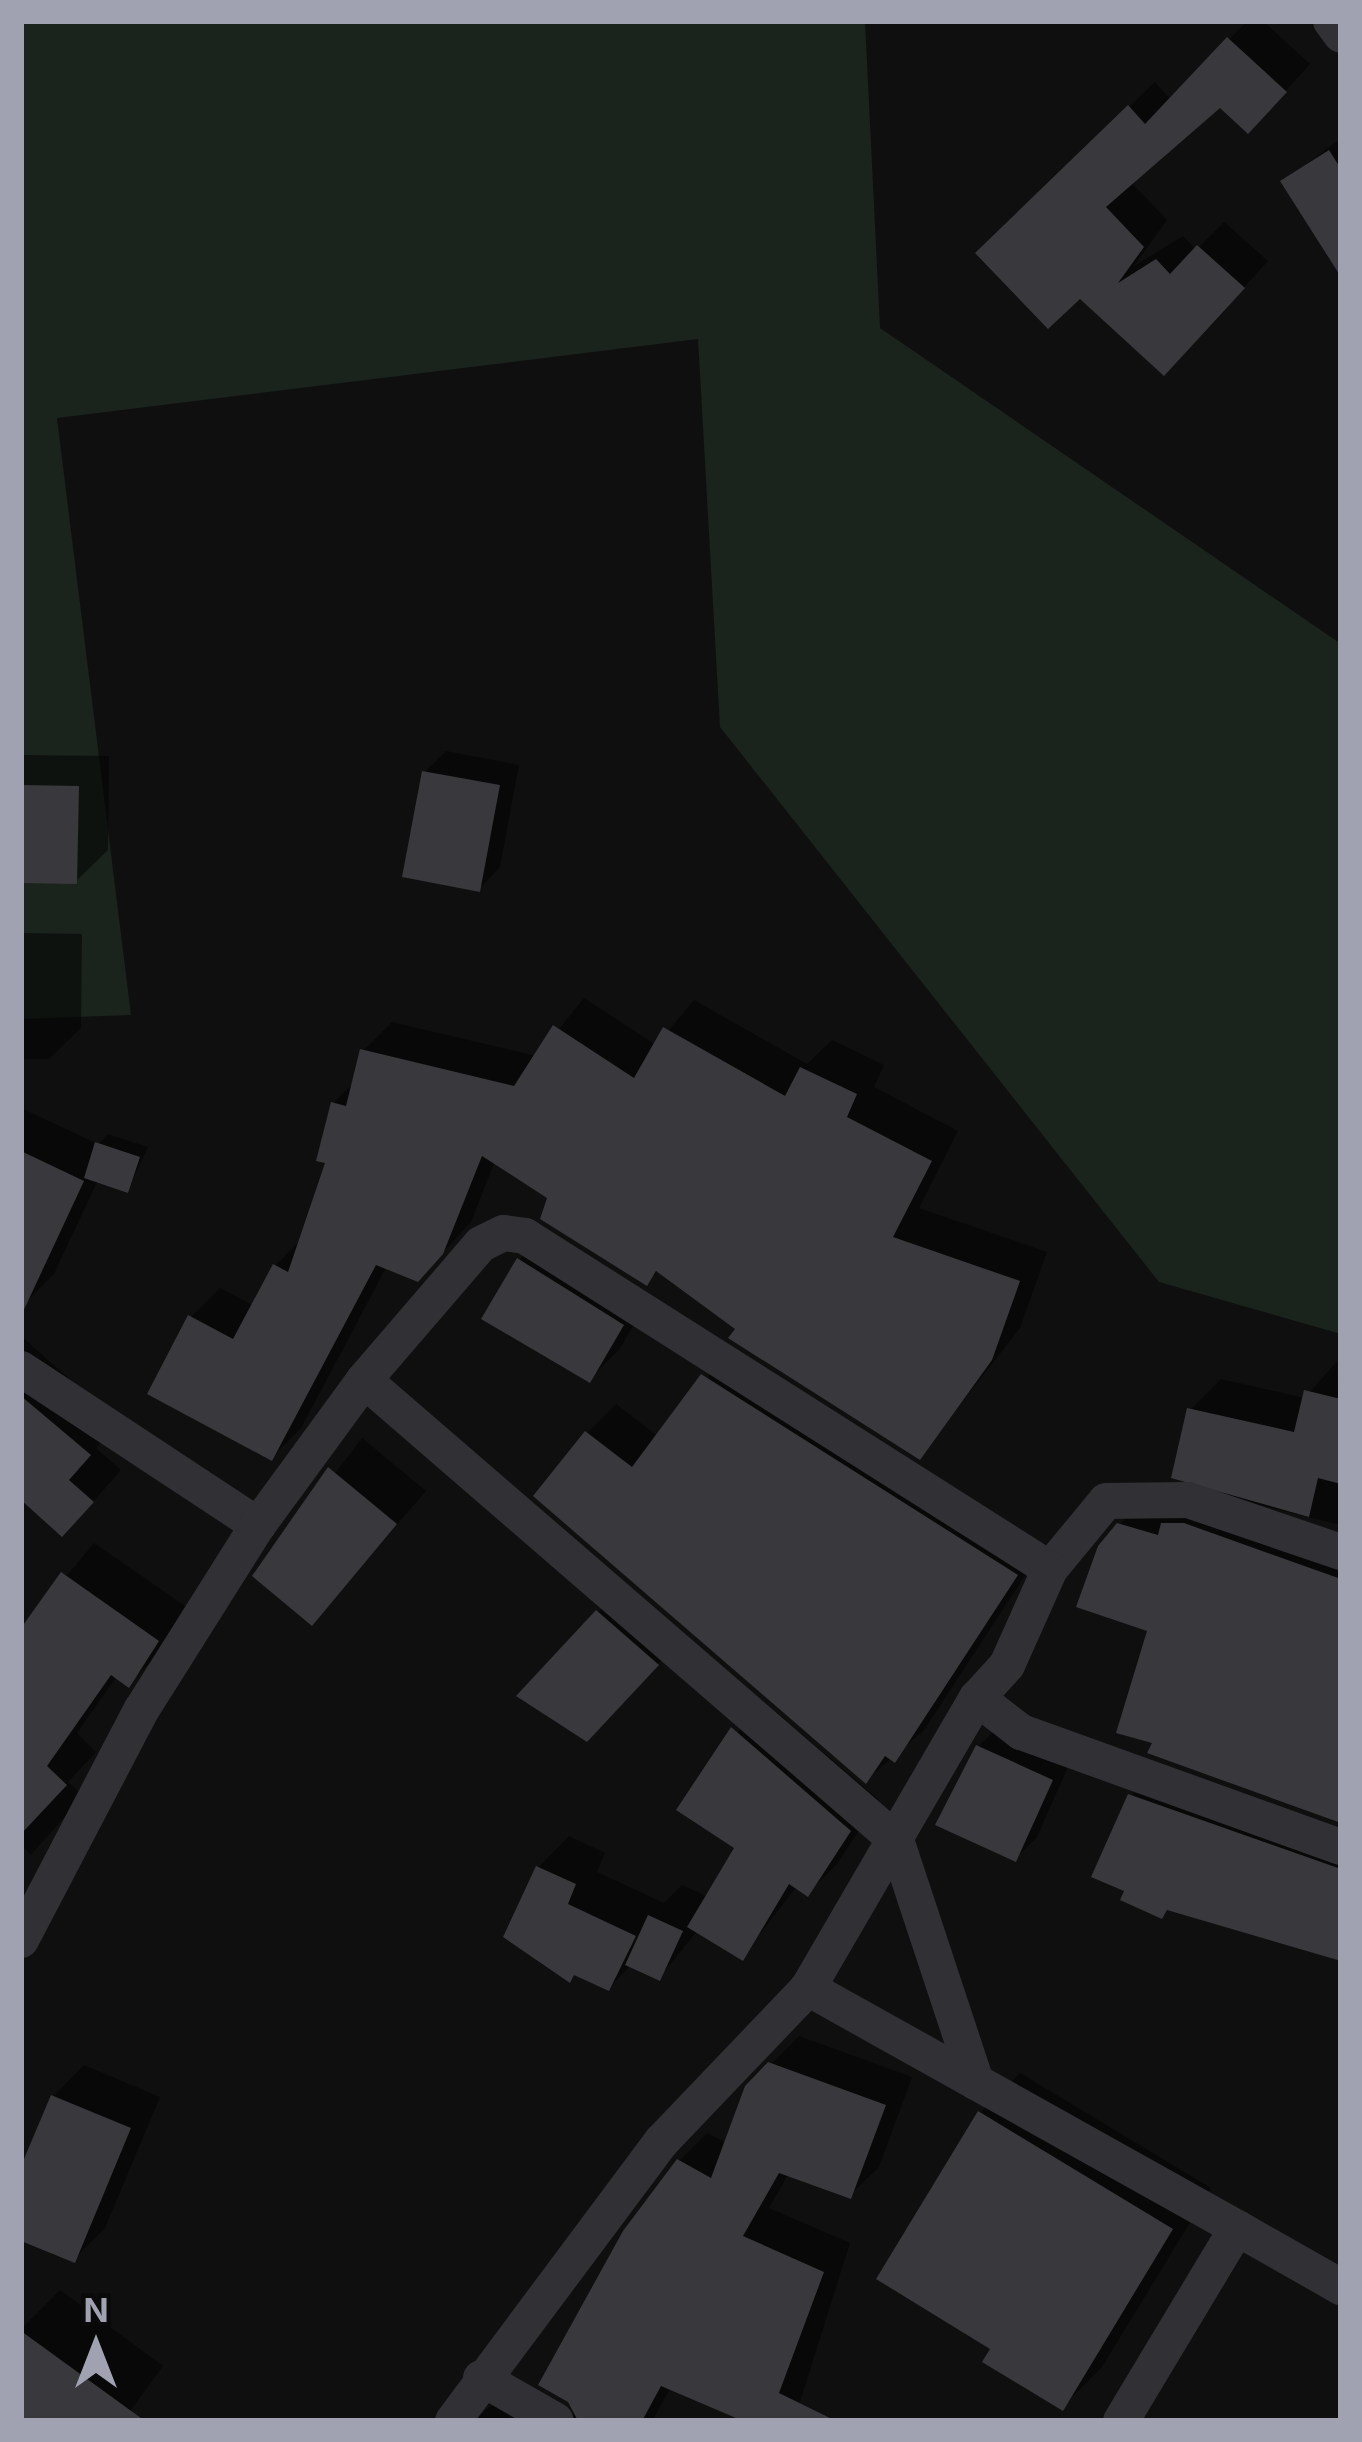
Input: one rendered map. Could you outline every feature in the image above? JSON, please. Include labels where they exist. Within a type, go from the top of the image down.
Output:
[{"type":"street","points":[[1331,21],[1341,34]]},
{"type":"street","points":[[21,1940],[142,1709],[258,1525],[364,1380],[482,1244],[504,1233],[525,1237],[1049,1569]]},
{"type":"street","points":[[21,1369],[258,1525]]},
{"type":"street","points":[[364,1380],[896,1840],[976,2082]]},
{"type":"street","points":[[453,2421],[662,2141],[808,1988],[976,1698],[1007,1665],[1049,1569],[1106,1501],[1188,1500],[1341,1552]]},
{"type":"street","points":[[976,1698],[1022,1732],[1341,1847]]},
{"type":"street","points":[[808,1988],[1341,2287]]},
{"type":"street","points":[[1120,2421],[1237,2228]]},
{"type":"street","points":[[482,2378],[556,2421]]},
{"type":"shaded area","points":[[21,21],[865,21],[880,328],[1341,644],[1341,1334],[1159,1282],[720,727],[698,339],[57,418],[131,1015],[21,1019]]},
{"type":"building","points":[[1227,37],[1287,92],[1248,134],[1220,108],[1106,207],[1144,247],[1118,283],[1156,259],[1170,274],[1197,245],[1245,288],[1164,376],[1080,299],[1048,329],[975,253],[1128,105],[1145,124]]},
{"type":"building","points":[[1329,150],[1341,169],[1341,277],[1280,181]]},
{"type":"building","points":[[422,771],[500,785],[480,892],[402,877]]},
{"type":"building","points":[[21,785],[79,786],[77,884],[21,883]]},
{"type":"building","points":[[553,1025],[634,1078],[663,1027],[785,1096],[800,1067],[857,1094],[847,1117],[932,1161],[893,1237],[1020,1281],[992,1360],[920,1460],[728,1338],[735,1329],[656,1271],[647,1286],[540,1219],[547,1198],[482,1156],[443,1254],[418,1282],[376,1265],[272,1461],[147,1394],[188,1315],[233,1339],[273,1264],[288,1272],[325,1163],[316,1161],[331,1102],[346,1106],[360,1049],[514,1086]]},
{"type":"building","points":[[95,1142],[140,1157],[128,1193],[84,1178]]},
{"type":"building","points":[[21,1151],[84,1181],[21,1316]]},
{"type":"building","points":[[517,1258],[624,1325],[590,1383],[481,1319]]},
{"type":"building","points":[[701,1374],[1018,1575],[895,1763],[885,1756],[866,1784],[533,1496],[585,1431],[632,1467]]},
{"type":"building","points":[[1304,1390],[1341,1399],[1341,1484],[1318,1478],[1309,1517],[1171,1478],[1187,1408],[1294,1432]]},
{"type":"building","points":[[21,1396],[91,1455],[69,1480],[94,1502],[62,1537],[21,1500]]},
{"type":"building","points":[[328,1467],[397,1524],[312,1626],[252,1576]]},
{"type":"building","points":[[1117,1523],[1158,1535],[1161,1523],[1184,1523],[1341,1579],[1341,1823],[1147,1753],[1152,1743],[1116,1733],[1147,1631],[1076,1607],[1098,1546]]},
{"type":"building","points":[[61,1572],[159,1641],[129,1688],[111,1675],[47,1766],[67,1785],[21,1834],[21,1628]]},
{"type":"building","points":[[596,1610],[659,1665],[587,1742],[516,1696]]},
{"type":"building","points":[[731,1727],[851,1831],[808,1897],[789,1884],[743,1961],[687,1927],[734,1848],[676,1810]]},
{"type":"building","points":[[976,1745],[1053,1780],[1016,1862],[935,1825]]},
{"type":"building","points":[[1128,1794],[1341,1869],[1341,1961],[1167,1910],[1162,1919],[1120,1900],[1124,1891],[1091,1877]]},
{"type":"building","points":[[536,1866],[576,1884],[568,1904],[636,1936],[609,1991],[574,1975],[570,1983],[503,1937]]},
{"type":"building","points":[[648,1915],[683,1931],[660,1981],[625,1965]]},
{"type":"building","points":[[768,2062],[886,2105],[851,2199],[779,2173],[743,2236],[824,2272],[779,2393],[836,2421],[743,2421],[661,2386],[642,2421],[578,2421],[568,2402],[538,2385],[623,2231],[677,2159],[711,2178],[745,2086]]},
{"type":"building","points":[[51,2095],[131,2128],[75,2263],[21,2241],[21,2166]]},
{"type":"building","points":[[978,2111],[1173,2229],[1063,2411],[982,2362],[990,2349],[876,2279]]},
{"type":"building","points":[[21,2331],[145,2421],[21,2421]]}]
